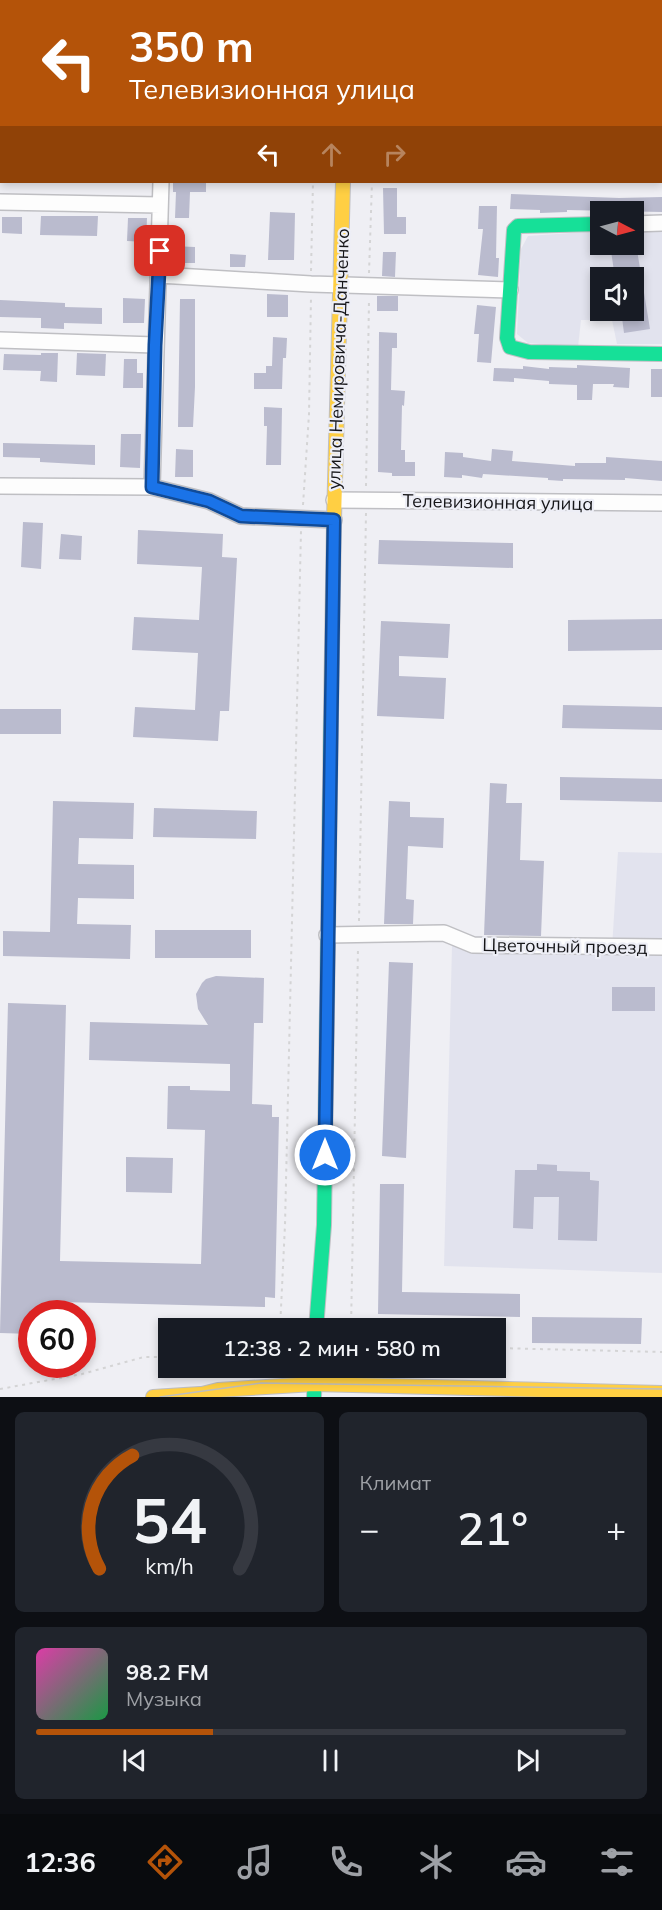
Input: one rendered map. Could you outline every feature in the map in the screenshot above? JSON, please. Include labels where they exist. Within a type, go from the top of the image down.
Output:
[{"type":"main road","name":"улица Немировича-Данченко","points":[[317,1318],[324,1225],[334,500],[343,183]]},
{"type":"main road","points":[[590,225],[518,226],[514,230],[507,338],[510,347],[529,352],[662,354]]},
{"type":"main road","points":[[153,1397],[195,1395],[261,1386],[314,1390],[354,1386],[535,1393],[662,1393]]},
{"type":"street","points":[[152,487],[161,183]]},
{"type":"street","points":[[0,202],[160,205]]},
{"type":"street","points":[[644,224],[662,223]]},
{"type":"street","points":[[159,275],[311,285],[510,290]]},
{"type":"street","points":[[0,340],[155,345]]},
{"type":"street","points":[[0,486],[152,487],[209,501],[241,516],[334,520]]},
{"type":"street","name":"Телевизионная улица","points":[[334,500],[662,504]]},
{"type":"street","name":"Цветочный проезд","points":[[327,935],[444,933],[473,945],[662,947]]},
{"type":"path","points":[[281,1318],[286,1205],[302,518],[309,414],[313,183]]},
{"type":"path","points":[[351,1318],[372,183]]},
{"type":"path","points":[[506,1348],[662,1352]]},
{"type":"path","points":[[0,1389],[82,1374],[144,1357],[158,1357]]},
{"type":"shaded area","points":[[644,229],[662,229],[662,344],[617,344],[612,321],[644,321],[644,267],[590,267],[590,320],[581,320],[578,347],[528,343],[517,334],[521,249],[528,236],[590,232],[590,255],[644,255]]},
{"type":"shaded area","points":[[618,852],[662,853],[662,1273],[444,1266],[452,946],[612,948]]},
{"type":"building","points":[[173,183],[206,183],[206,192],[190,192],[189,218],[175,218],[176,192],[173,192]]},
{"type":"building","points":[[383,188],[397,188],[397,217],[406,217],[406,234],[384,234]]},
{"type":"building","points":[[511,194],[619,198],[662,197],[662,212],[644,212],[644,201],[590,201],[590,210],[567,210],[567,212],[540,213],[540,210],[510,209]]},
{"type":"building","points":[[479,206],[497,206],[498,277],[478,275],[483,229],[478,229]]},
{"type":"building","points":[[270,212],[295,213],[294,260],[268,260]]},
{"type":"building","points":[[41,216],[98,216],[97,236],[40,235]]},
{"type":"building","points":[[2,217],[22,217],[22,234],[2,233]]},
{"type":"building","points":[[128,218],[147,218],[146,242],[127,241]]},
{"type":"building","points":[[171,246],[195,247],[195,263],[171,263]]},
{"type":"building","points":[[383,252],[396,252],[395,277],[382,276]]},
{"type":"building","points":[[230,254],[246,255],[245,267],[230,267]]},
{"type":"building","points":[[612,255],[638,255],[640,267],[613,267]]},
{"type":"building","points":[[644,293],[650,329],[624,333],[622,321],[644,321]]},
{"type":"building","points":[[267,294],[288,295],[288,317],[267,317]]},
{"type":"building","points":[[377,296],[398,296],[398,311],[377,311]]},
{"type":"building","points":[[123,298],[145,299],[144,323],[123,323]]},
{"type":"building","points":[[180,299],[195,299],[193,427],[178,427]]},
{"type":"building","points":[[0,300],[65,303],[65,307],[102,308],[102,324],[64,323],[64,329],[41,328],[41,318],[0,317]]},
{"type":"building","points":[[477,305],[496,307],[491,363],[477,362],[479,334],[474,334]]},
{"type":"building","points":[[379,332],[397,333],[397,348],[392,348],[391,390],[405,391],[404,406],[402,405],[401,450],[405,450],[405,462],[415,462],[415,476],[392,476],[392,473],[378,472]]},
{"type":"building","points":[[273,337],[287,338],[286,358],[283,358],[282,389],[254,389],[254,373],[266,373],[266,366],[272,366]]},
{"type":"building","points":[[41,353],[58,353],[57,382],[40,381],[41,371],[3,370],[4,354],[41,355]]},
{"type":"building","points":[[77,353],[106,354],[105,376],[76,375]]},
{"type":"building","points":[[124,359],[137,359],[137,373],[143,373],[143,388],[123,388]]},
{"type":"building","points":[[577,365],[630,368],[629,388],[613,387],[614,384],[593,384],[592,400],[577,400],[577,385],[549,384],[549,381],[514,378],[514,382],[493,381],[494,368],[523,369],[523,366],[549,369],[549,367],[577,368]]},
{"type":"building","points":[[651,369],[662,369],[662,397],[651,397]]},
{"type":"building","points":[[264,407],[282,408],[281,465],[266,465],[267,426],[264,426]]},
{"type":"building","points":[[121,434],[141,434],[140,468],[120,467]]},
{"type":"building","points":[[3,443],[95,445],[95,465],[40,462],[40,458],[3,457]]},
{"type":"building","points":[[176,449],[193,450],[193,477],[175,477]]},
{"type":"building","points":[[492,449],[513,451],[512,461],[575,466],[575,463],[606,463],[606,457],[662,461],[662,481],[625,478],[625,480],[563,479],[563,481],[483,474],[482,478],[462,475],[462,478],[444,477],[445,452],[463,453],[463,457],[491,461]]},
{"type":"building","points":[[23,522],[43,523],[41,569],[21,567]]},
{"type":"building","points":[[138,530],[223,534],[222,557],[237,558],[229,711],[220,711],[218,741],[133,737],[135,707],[195,710],[198,653],[132,650],[134,617],[199,620],[202,567],[137,564]]},
{"type":"building","points":[[61,534],[82,536],[81,560],[59,559]]},
{"type":"building","points":[[379,540],[513,543],[513,568],[378,564]]},
{"type":"building","points":[[662,619],[662,650],[568,651],[568,620]]},
{"type":"building","points":[[381,621],[450,624],[448,658],[399,656],[399,676],[446,678],[444,719],[377,716]]},
{"type":"building","points":[[563,705],[662,707],[662,730],[562,728]]},
{"type":"building","points":[[0,709],[61,709],[61,734],[0,734]]},
{"type":"building","points":[[560,777],[662,779],[662,802],[560,800]]},
{"type":"building","points":[[490,783],[507,784],[506,803],[522,803],[520,860],[544,861],[541,936],[484,935]]},
{"type":"building","points":[[53,801],[134,803],[133,839],[79,838],[78,864],[134,865],[134,899],[78,898],[77,924],[131,925],[130,959],[3,956],[3,931],[50,932]]},
{"type":"building","points":[[389,801],[410,802],[410,817],[444,818],[443,848],[408,846],[406,899],[414,900],[413,924],[384,924]]},
{"type":"building","points":[[154,808],[257,811],[256,839],[153,837]]},
{"type":"building","points":[[155,930],[251,930],[251,958],[155,958]]},
{"type":"building","points":[[389,962],[413,963],[406,1158],[382,1156]]},
{"type":"building","points":[[216,976],[264,978],[263,1023],[254,1023],[252,1104],[272,1105],[272,1117],[279,1117],[275,1298],[265,1297],[265,1307],[96,1303],[96,1300],[18,1300],[18,1334],[0,1333],[8,1003],[66,1005],[60,1261],[201,1264],[205,1130],[167,1129],[168,1086],[190,1086],[190,1090],[230,1091],[230,1064],[89,1060],[90,1022],[208,1025],[198,1009],[196,994],[206,979]]},
{"type":"building","points":[[612,987],[655,987],[655,1011],[612,1011]]},
{"type":"building","points":[[126,1157],[173,1158],[172,1193],[126,1192]]},
{"type":"building","points":[[537,1164],[557,1165],[557,1171],[590,1172],[590,1180],[599,1181],[597,1241],[558,1240],[559,1197],[534,1197],[533,1229],[513,1228],[515,1170],[537,1170]]},
{"type":"building","points":[[380,1184],[404,1184],[402,1292],[520,1294],[520,1317],[378,1314]]},
{"type":"building","points":[[532,1317],[642,1318],[641,1344],[532,1343]]},
{"type":"tram line","points":[[160,1397],[261,1383],[662,1389]]},
{"type":"traffic: fast","points":[[590,224],[518,226],[514,230],[507,338],[510,347],[529,352],[662,354]]},
{"type":"traffic: fast","points":[[317,1318],[324,1225],[331,713]]},
{"type":"traffic: fast","points":[[314,1397],[315,1378]]},
{"type":"traffic: slow","points":[[331,713],[343,183]]},
{"type":"traffic: slow","points":[[190,1397],[218,1390],[314,1384],[662,1393]]},
{"type":"traffic: slow","points":[[153,1397],[200,1394]]},
{"type":"route","points":[[160,251],[155,345],[152,487],[209,501],[241,516],[334,520],[325,1155]]}]
